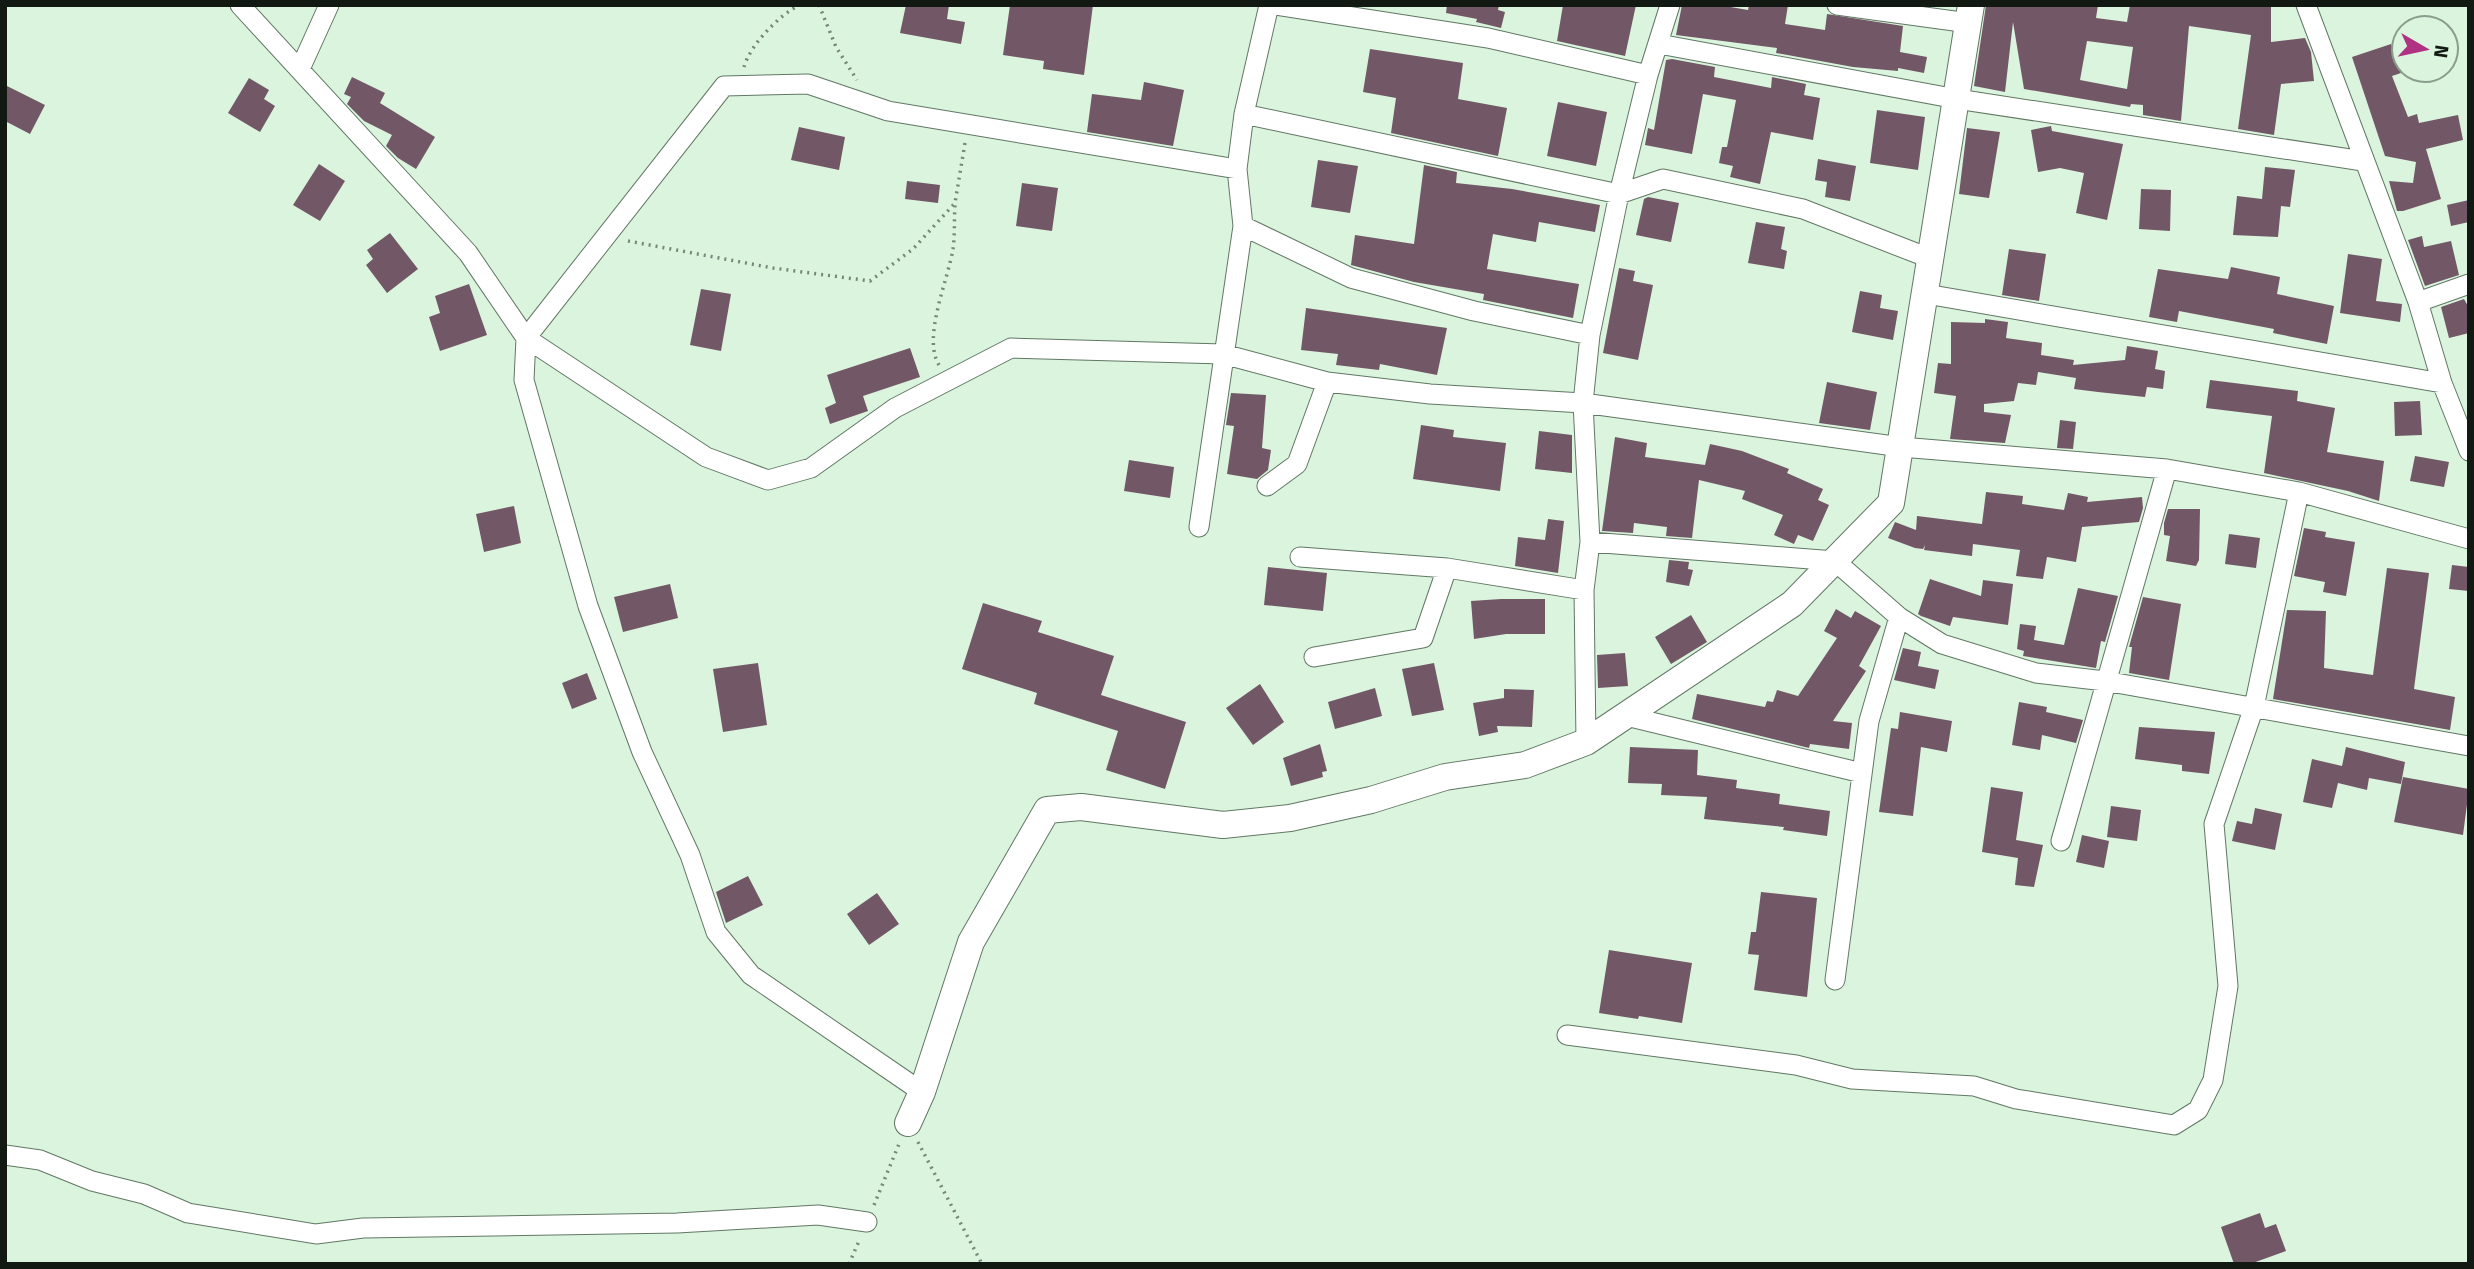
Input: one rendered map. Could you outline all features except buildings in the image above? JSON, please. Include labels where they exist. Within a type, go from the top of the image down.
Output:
[{"type":"street","points":[[240,5],[468,254],[526,338],[706,457],[768,480],[811,468],[895,408],[1011,348],[1223,354],[1327,382],[1430,394],[1583,403],[1901,447],[2167,469],[2299,492],[2469,539]]},
{"type":"street","points":[[300,69],[328,5]]},
{"type":"street","points":[[1199,527],[1243,226],[1237,169],[1244,114],[1269,5]]},
{"type":"street","points":[[1276,5],[1488,38],[1648,75]]},
{"type":"street","points":[[1586,742],[1584,590],[1590,542],[1583,403],[1590,335],[1619,194],[1648,75],[1670,5]]},
{"type":"street","points":[[908,1123],[922,1091],[971,942],[1047,810],[1081,807],[1223,825],[1290,818],[1371,800],[1445,777],[1525,765],[1586,742],[1622,715],[1792,604],[1891,503],[1970,14],[1837,5]]},
{"type":"street","points":[[2306,5],[2362,161],[2418,302],[2442,383],[2469,451]]},
{"type":"street","points":[[1659,44],[1957,99],[2362,161]]},
{"type":"street","points":[[922,1091],[751,975],[716,932],[690,856],[642,752],[587,607],[524,380],[526,338],[724,86],[808,84],[888,111],[1237,169]]},
{"type":"street","points":[[1244,114],[1619,194],[1663,179],[1803,209],[1929,258]]},
{"type":"street","points":[[1243,226],[1352,278],[1474,311],[1590,335]]},
{"type":"street","points":[[2418,302],[2469,284]]},
{"type":"street","points":[[1926,294],[2442,383]]},
{"type":"street","points":[[1267,486],[1297,464],[1327,382]]},
{"type":"street","points":[[2061,841],[2167,469]]},
{"type":"street","points":[[1567,1035],[1796,1065],[1852,1079],[1975,1086],[2016,1098],[2174,1125],[2198,1110],[2213,1080],[2228,986],[2214,824],[2254,707],[2299,492]]},
{"type":"street","points":[[1590,542],[1835,561],[1899,617],[1942,644],[2036,673],[2105,681],[2469,746]]},
{"type":"street","points":[[1300,557],[1447,568],[1584,590]]},
{"type":"street","points":[[1314,657],[1423,638],[1447,568]]},
{"type":"street","points":[[1835,980],[1869,721],[1899,617]]},
{"type":"street","points":[[1622,715],[1862,773]]},
{"type":"street","points":[[5,1154],[40,1160],[92,1181],[144,1194],[188,1213],[316,1234],[363,1228],[677,1223],[818,1215],[867,1222]]},
{"type":"path","points":[[738,86],[747,57],[789,10],[800,5]]},
{"type":"path","points":[[819,5],[836,47],[858,81],[863,104]]},
{"type":"path","points":[[948,380],[932,355],[936,319],[953,245],[955,203],[969,124]]},
{"type":"path","points":[[606,236],[773,268],[870,281],[913,249],[955,203]]},
{"type":"path","points":[[849,1264],[908,1123]]},
{"type":"path","points":[[908,1123],[982,1264]]}]
